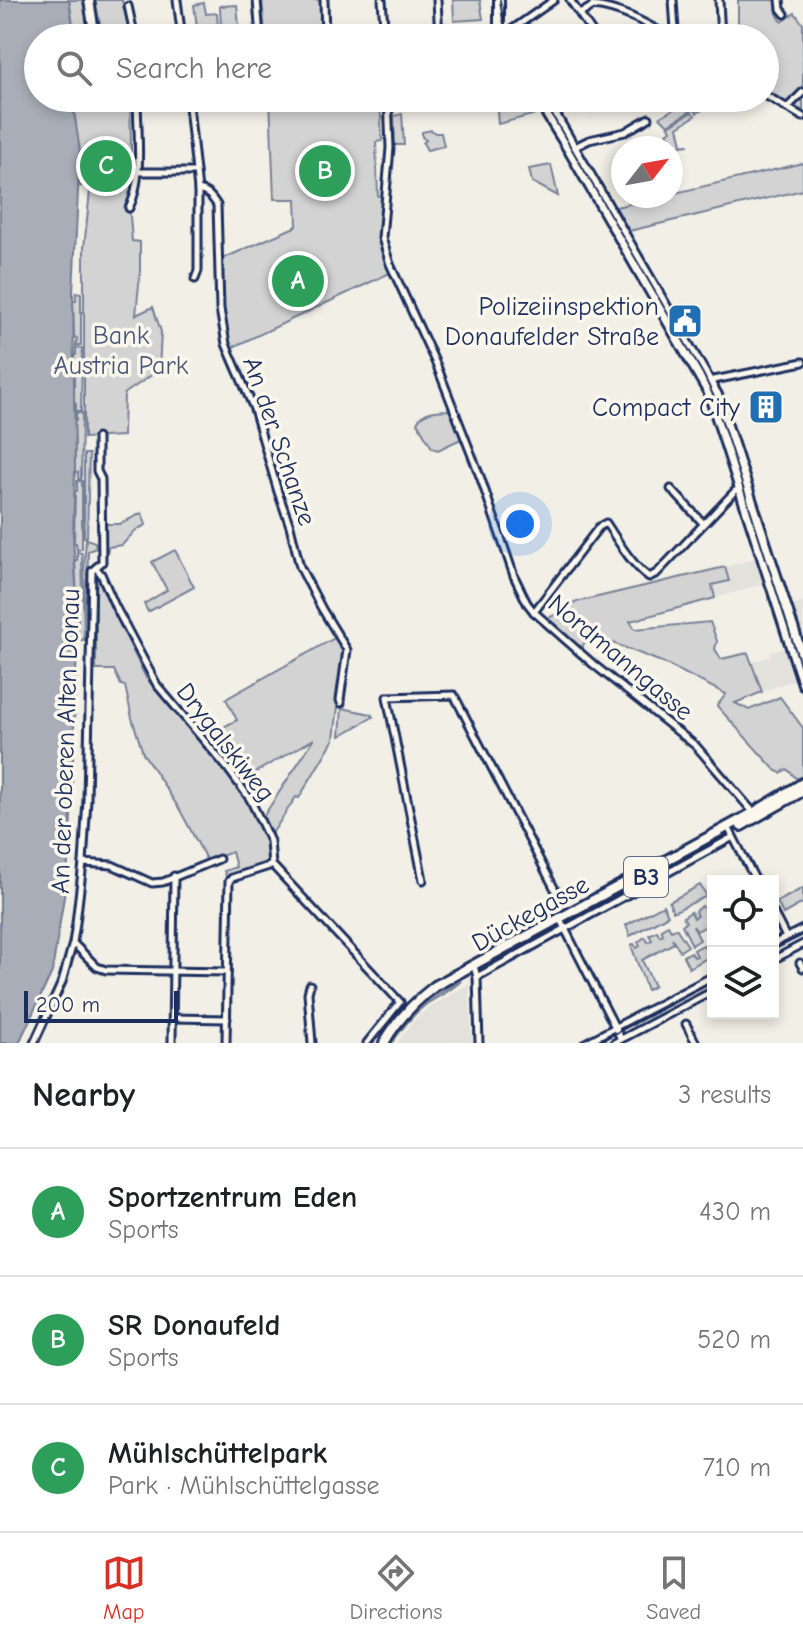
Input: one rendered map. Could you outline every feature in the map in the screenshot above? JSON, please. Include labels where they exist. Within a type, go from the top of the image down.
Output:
[{"type":"main road","points":[[89,0],[93,24]]},
{"type":"main road","points":[[499,2],[504,24]]},
{"type":"main road","points":[[547,112],[572,149]]},
{"type":"main road","points":[[552,112],[717,395],[803,684]]},
{"type":"main road","points":[[744,488],[803,658]]},
{"type":"main road","name":"Dückegasse","points":[[385,1043],[418,999],[435,986],[475,971],[730,832],[803,783]]},
{"type":"main road","name":"Dückegasse","points":[[754,815],[803,791]]},
{"type":"street","points":[[177,0],[180,24]]},
{"type":"street","points":[[257,0],[259,24]]},
{"type":"street","points":[[324,0],[325,24]]},
{"type":"street","points":[[382,0],[383,24]]},
{"type":"street","points":[[437,0],[438,24]]},
{"type":"street","points":[[521,24],[554,0]]},
{"type":"street","points":[[570,0],[587,24]]},
{"type":"street","points":[[673,0],[675,24]]},
{"type":"street","points":[[719,0],[720,24]]},
{"type":"street","points":[[780,0],[785,14]]},
{"type":"street","points":[[128,6],[132,24]]},
{"type":"street","points":[[580,14],[593,6],[601,7],[647,24]]},
{"type":"street","points":[[787,108],[803,92]]},
{"type":"street","points":[[779,103],[803,117]]},
{"type":"street","points":[[129,208],[136,191],[138,172],[137,112]]},
{"type":"street","points":[[190,112],[198,190],[198,271],[195,279]]},
{"type":"street","name":"Nordmanngasse","points":[[389,112],[390,148],[383,245],[437,366],[527,603],[593,664],[696,746],[754,815]]},
{"type":"street","points":[[572,149],[589,140],[625,132],[649,118]]},
{"type":"street","points":[[138,172],[196,172]]},
{"type":"street","name":"An der Schanze","points":[[198,190],[212,196],[217,205],[220,309],[226,344],[254,409],[300,567],[347,650],[341,703]]},
{"type":"street","points":[[707,382],[803,362]]},
{"type":"street","name":"An der oberen Alten Donau","points":[[34,1043],[58,991],[73,943],[83,863],[92,571],[102,562],[97,438]]},
{"type":"street","points":[[534,612],[599,527],[606,523],[623,549],[649,577],[657,573],[735,491],[744,488]]},
{"type":"street","points":[[671,489],[703,523]]},
{"type":"street","name":"Drygalskiweg","points":[[96,568],[157,685],[250,799],[270,841],[272,865]]},
{"type":"street","points":[[423,880],[387,697],[454,695],[561,901]]},
{"type":"street","points":[[730,832],[753,875]]},
{"type":"street","points":[[83,863],[112,865],[152,883],[163,882],[219,859]]},
{"type":"street","points":[[226,1043],[229,881],[272,865],[400,1002],[367,1043]]},
{"type":"street","points":[[172,1043],[174,876]]},
{"type":"street","points":[[562,924],[621,1039]]},
{"type":"street","points":[[779,924],[786,937]]},
{"type":"street","points":[[779,941],[803,929]]},
{"type":"street","points":[[73,943],[97,967],[106,970],[227,972]]},
{"type":"street","points":[[779,958],[794,952],[803,944]]},
{"type":"street","points":[[475,971],[479,1043]]},
{"type":"street","points":[[585,1043],[707,979]]},
{"type":"street","points":[[310,985],[312,1043]]},
{"type":"street","points":[[614,1043],[680,1012],[707,995]]},
{"type":"street","points":[[173,1018],[227,1019]]},
{"type":"street","points":[[622,1023],[630,1034]]},
{"type":"street","points":[[686,1024],[696,1043]]},
{"type":"shaded area","points":[[0,0],[69,0],[73,24],[24,24],[24,112],[74,112],[80,151],[73,292],[73,536],[78,617],[70,841],[52,972],[19,1043],[0,1043]]},
{"type":"shaded area","points":[[760,557],[769,582],[715,598],[711,585],[729,581],[725,567]]},
{"type":"shaded area","points":[[803,603],[803,676],[762,692],[752,662],[771,656],[770,652],[789,647],[778,610]]},
{"type":"shaded area","points":[[469,984],[472,1043],[397,1043],[421,1014]]},
{"type":"green space","points":[[69,0],[85,0],[89,24],[73,24]]},
{"type":"green space","points":[[95,0],[122,0],[128,24],[100,24]]},
{"type":"green space","points":[[262,0],[321,0],[322,24],[264,24]]},
{"type":"green space","points":[[453,0],[480,0],[483,19],[454,21]]},
{"type":"green space","points":[[738,0],[776,0],[777,14],[782,22],[795,13],[803,24],[803,111],[779,98],[779,24],[738,24]]},
{"type":"green space","points":[[204,3],[206,14],[217,13],[218,24],[197,24],[194,5]]},
{"type":"green space","points":[[237,5],[239,24],[221,24],[220,6]]},
{"type":"green space","name":"Bank Austria Park","points":[[75,112],[130,112],[132,194],[129,203],[132,241],[140,242],[136,315],[153,307],[161,332],[159,370],[124,394],[123,436],[84,438],[84,248],[90,191],[89,186],[79,186]]},
{"type":"green space","points":[[271,112],[381,112],[382,141],[376,142],[378,196],[383,197],[382,244],[392,272],[231,348],[222,303],[222,259],[297,226],[296,199],[274,199]]},
{"type":"green space","points":[[497,112],[540,113],[498,124]]},
{"type":"green space","points":[[669,112],[689,112],[668,125],[660,117]]},
{"type":"green space","points":[[692,112],[695,116],[678,127],[680,136],[669,136],[669,126]]},
{"type":"green space","points":[[402,114],[404,145],[395,145],[394,116]]},
{"type":"green space","points":[[431,130],[441,133],[444,146],[427,150],[422,132]]},
{"type":"green space","points":[[803,163],[803,190],[629,231],[617,208],[683,208],[683,191]]},
{"type":"green space","points":[[551,165],[558,196],[532,182],[529,169]]},
{"type":"green space","points":[[76,292],[81,293],[81,345],[76,345],[77,338],[74,337],[73,301],[76,300]]},
{"type":"green space","points":[[76,347],[82,348],[81,411],[76,411],[74,403]]},
{"type":"green space","points":[[452,410],[465,437],[438,450],[432,448],[417,422],[428,413]]},
{"type":"green space","points":[[76,413],[82,413],[81,479],[75,472]]},
{"type":"green space","points":[[84,454],[89,454],[87,538],[84,537]]},
{"type":"green space","points":[[77,481],[82,481],[82,549],[77,550],[74,543]]},
{"type":"green space","points":[[142,513],[146,525],[136,530],[122,545],[108,547],[107,554],[103,552],[105,532],[102,524],[120,524]]},
{"type":"green space","points":[[86,539],[95,542],[96,548],[88,551],[86,637],[84,568]]},
{"type":"green space","points":[[175,550],[194,587],[148,612],[144,604],[167,590],[152,562]]},
{"type":"green space","points":[[77,552],[82,553],[84,640],[77,640]]},
{"type":"green space","points":[[725,567],[729,581],[712,585],[715,598],[630,621],[635,629],[710,622],[717,641],[715,649],[721,659],[748,653],[762,692],[735,703],[749,710],[780,697],[803,728],[803,776],[797,779],[787,769],[781,773],[776,771],[717,706],[726,694],[664,663],[590,634],[580,650],[545,619],[560,613],[568,604]]},
{"type":"green space","points":[[96,574],[146,678],[227,772],[251,805],[265,837],[266,864],[227,879],[224,871],[236,867],[232,852],[207,861],[180,810],[143,753],[125,686],[121,685],[114,670],[96,670]]},
{"type":"green space","points":[[338,636],[347,650],[334,739],[299,798],[296,797],[271,835],[263,817],[314,739],[240,781],[204,737],[237,720],[226,699]]},
{"type":"green space","points":[[342,708],[371,714],[373,717],[340,736]]},
{"type":"green space","points":[[726,837],[569,925],[568,924],[583,913]]},
{"type":"green space","points":[[700,885],[707,896],[673,912],[669,902]]},
{"type":"green space","points":[[803,888],[803,903],[783,914],[779,901]]},
{"type":"green space","points":[[663,905],[668,915],[630,936],[626,925]]},
{"type":"green space","points":[[702,906],[707,925],[697,931],[693,926],[700,940],[692,945],[682,925],[686,922],[683,917],[691,912],[694,918],[697,916],[695,911]]},
{"type":"green space","points":[[668,925],[671,930],[676,928],[688,946],[680,951],[672,938],[674,943],[642,960],[654,986],[647,990],[631,945],[637,948],[640,946],[638,942],[645,937],[648,942],[652,940],[649,935],[657,931],[660,936],[663,934],[661,929]]},
{"type":"green space","points":[[703,945],[707,958],[689,968],[683,956],[691,952],[694,957],[697,956],[694,950]]},
{"type":"green space","points":[[461,981],[423,1007],[389,1043],[412,1013],[429,999]]},
{"type":"green space","points":[[707,981],[707,991],[637,1029],[632,1021]]},
{"type":"tram line","points":[[500,0],[505,24]]},
{"type":"tram line","points":[[550,112],[714,397],[803,674]]},
{"type":"tram line","points":[[779,947],[803,935]]},
{"type":"tram line","points":[[597,1043],[707,985]]},
{"type":"place","name":"Mühlschüttelpark","points":[[106,166]]},
{"type":"place","name":"SR Donaufeld","points":[[325,171]]},
{"type":"place","name":"Sportzentrum Eden","points":[[298,281]]},
{"type":"place","name":"Polizeiinspektion Donaufelder Straße","points":[[685,321]]},
{"type":"place","name":"Compact City","points":[[766,407]]}]
